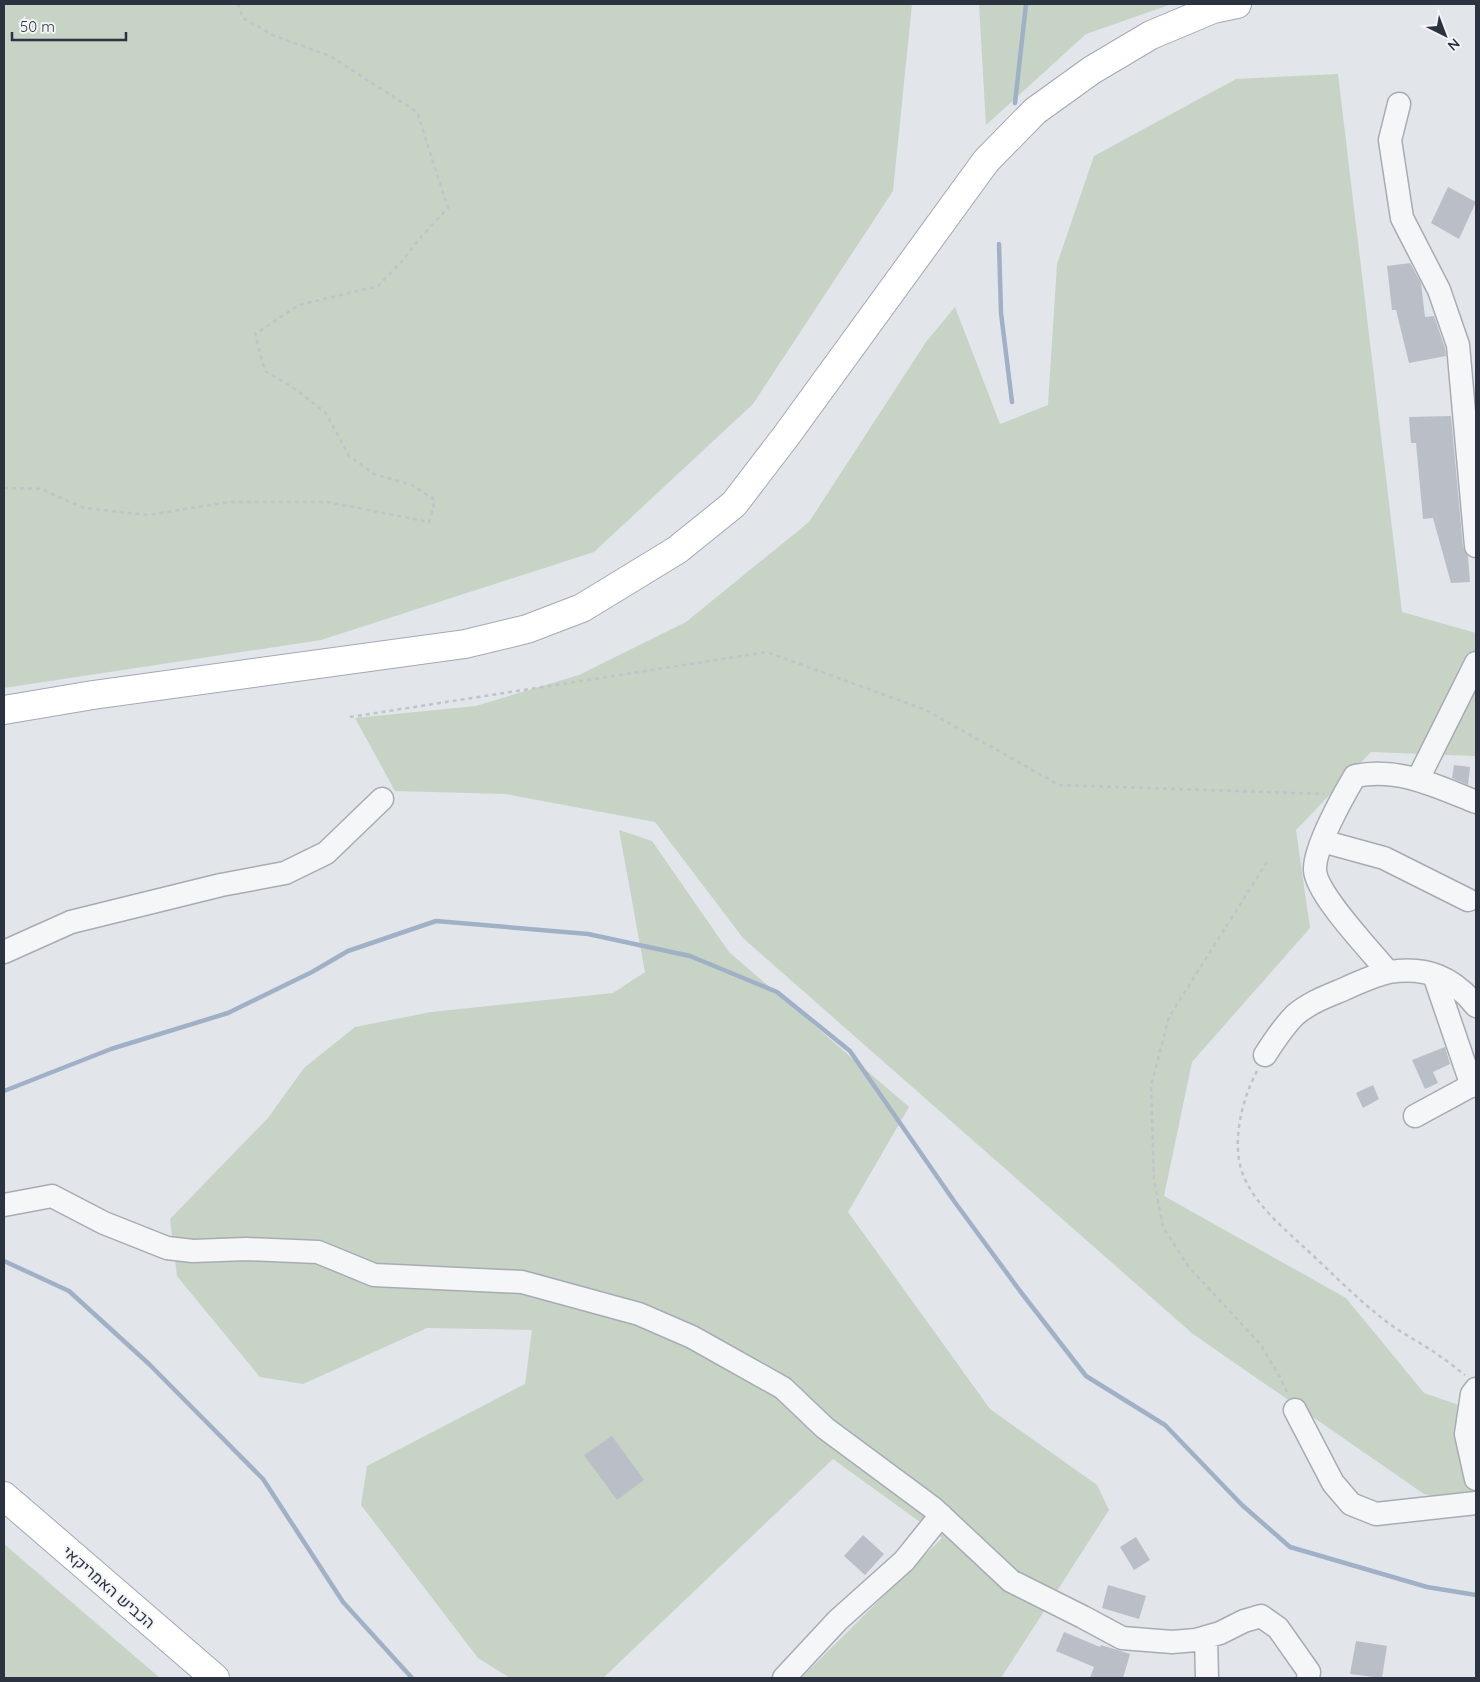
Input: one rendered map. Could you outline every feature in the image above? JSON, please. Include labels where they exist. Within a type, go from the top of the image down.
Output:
[{"type":"main road","points":[[4,710],[93,694],[465,644],[527,629],[582,608],[677,550],[734,504],[786,436],[986,161],[1035,111],[1092,70],[1151,35],[1213,9],[1236,4]]},
{"type":"main road","name":"הכביש האמריקאי","points":[[4,1496],[215,1678]]},
{"type":"street","points":[[1399,104],[1390,140],[1402,218],[1439,290],[1458,345],[1476,546]]},
{"type":"street","points":[[1418,779],[1476,663]]},
{"type":"street","points":[[1388,972],[1324,895],[1315,871],[1316,854],[1344,794],[1355,776],[1381,773],[1418,779],[1476,802]]},
{"type":"street","points":[[4,952],[71,922],[221,885],[285,873],[326,852],[382,799]]},
{"type":"street","points":[[1322,841],[1384,858],[1468,900]]},
{"type":"street","points":[[1265,1055],[1280,1032],[1295,1015],[1311,1003],[1388,972],[1413,972],[1434,975],[1454,983],[1465,992],[1476,1006]]},
{"type":"street","points":[[1415,1116],[1474,1084],[1434,975]]},
{"type":"street","points":[[4,1205],[52,1196],[104,1223],[167,1248],[193,1251],[246,1249],[318,1252],[374,1275],[522,1282],[639,1314],[692,1337],[783,1388],[825,1428],[934,1508],[1011,1581],[1122,1638],[1172,1642],[1196,1640],[1220,1633],[1261,1616],[1278,1628],[1309,1672],[1308,1678]]},
{"type":"street","points":[[1473,1384],[1466,1434],[1476,1479]]},
{"type":"street","points":[[1295,1410],[1333,1483],[1351,1504],[1376,1514],[1476,1503]]},
{"type":"street","points":[[784,1678],[838,1620],[904,1561],[941,1515]]},
{"type":"street","points":[[1206,1637],[1207,1678]]},
{"type":"path","points":[[4,488],[41,489],[84,508],[148,515],[229,502],[327,502],[429,522],[435,500],[412,485],[374,474],[349,456],[326,413],[291,386],[265,371],[255,334],[299,305],[378,286],[448,208],[416,112],[330,56],[274,36],[243,18],[238,4]]},
{"type":"path","points":[[350,717],[767,652],[926,710],[1058,785],[1344,794]]},
{"type":"path","points":[[1267,862],[1169,1017],[1151,1086],[1154,1180],[1163,1227],[1188,1266],[1260,1344],[1279,1375],[1295,1410]]},
{"type":"path","points":[[1265,1055],[1247,1089],[1239,1123],[1238,1157],[1244,1176],[1260,1202],[1284,1228],[1359,1299],[1388,1323],[1441,1356],[1473,1384]]},
{"type":"green space","points":[[4,4],[912,4],[893,191],[753,404],[594,552],[321,640],[4,688]]},
{"type":"green space","points":[[979,4],[1172,4],[1086,34],[986,125]]},
{"type":"green space","points":[[1338,74],[1402,612],[1476,633],[1476,756],[1371,752],[1296,830],[1310,928],[1192,1062],[1164,1196],[1346,1298],[1424,1393],[1476,1411],[1476,1504],[1424,1494],[1193,1334],[743,938],[655,822],[506,794],[395,791],[355,718],[476,706],[579,675],[686,622],[809,522],[926,342],[955,307],[1000,424],[1048,405],[1057,264],[1094,156],[1236,79]]},
{"type":"green space","points":[[619,830],[652,841],[729,952],[909,1107],[848,1212],[990,1409],[1097,1485],[1109,1510],[1001,1678],[801,1678],[942,1538],[833,1459],[603,1678],[510,1678],[478,1658],[361,1505],[367,1466],[525,1384],[532,1330],[427,1328],[303,1384],[260,1377],[177,1276],[170,1219],[268,1118],[304,1068],[355,1027],[431,1012],[613,993],[645,972]]},
{"type":"green space","points":[[4,1544],[160,1678],[4,1678]]},
{"type":"building","points":[[1448,187],[1476,202],[1459,239],[1431,223]]},
{"type":"building","points":[[1410,263],[1421,283],[1425,317],[1434,316],[1446,356],[1409,363],[1396,310],[1392,310],[1387,266]]},
{"type":"building","points":[[1451,416],[1463,547],[1468,556],[1470,582],[1451,583],[1433,518],[1423,519],[1416,443],[1411,443],[1409,417]]},
{"type":"building","points":[[1454,765],[1470,767],[1468,785],[1452,778]]},
{"type":"building","points":[[1445,1047],[1450,1064],[1433,1072],[1438,1083],[1425,1089],[1412,1060]]},
{"type":"building","points":[[1373,1085],[1379,1099],[1363,1108],[1356,1093]]},
{"type":"building","points":[[612,1436],[644,1480],[617,1500],[584,1455]]},
{"type":"building","points":[[863,1535],[884,1554],[865,1575],[844,1556]]},
{"type":"building","points":[[1136,1537],[1150,1560],[1134,1570],[1120,1547]]},
{"type":"building","points":[[1108,1585],[1146,1596],[1139,1619],[1102,1608]]},
{"type":"building","points":[[1064,1632],[1100,1647],[1101,1645],[1130,1654],[1123,1678],[1090,1678],[1094,1667],[1056,1651]]},
{"type":"building","points":[[1356,1641],[1387,1646],[1382,1678],[1350,1674]]},
{"type":"waterway","points":[[1015,103],[1026,4]]},
{"type":"waterway","points":[[999,244],[1001,313],[1012,402]]},
{"type":"waterway","points":[[4,1091],[111,1049],[228,1013],[312,972],[348,951],[436,921],[588,934],[690,956],[777,992],[850,1051],[954,1201],[1020,1291],[1086,1376],[1165,1425],[1242,1505],[1290,1547],[1427,1587],[1476,1595]]},
{"type":"waterway","points":[[4,1261],[69,1291],[149,1364],[263,1479],[343,1602],[412,1678]]}]
